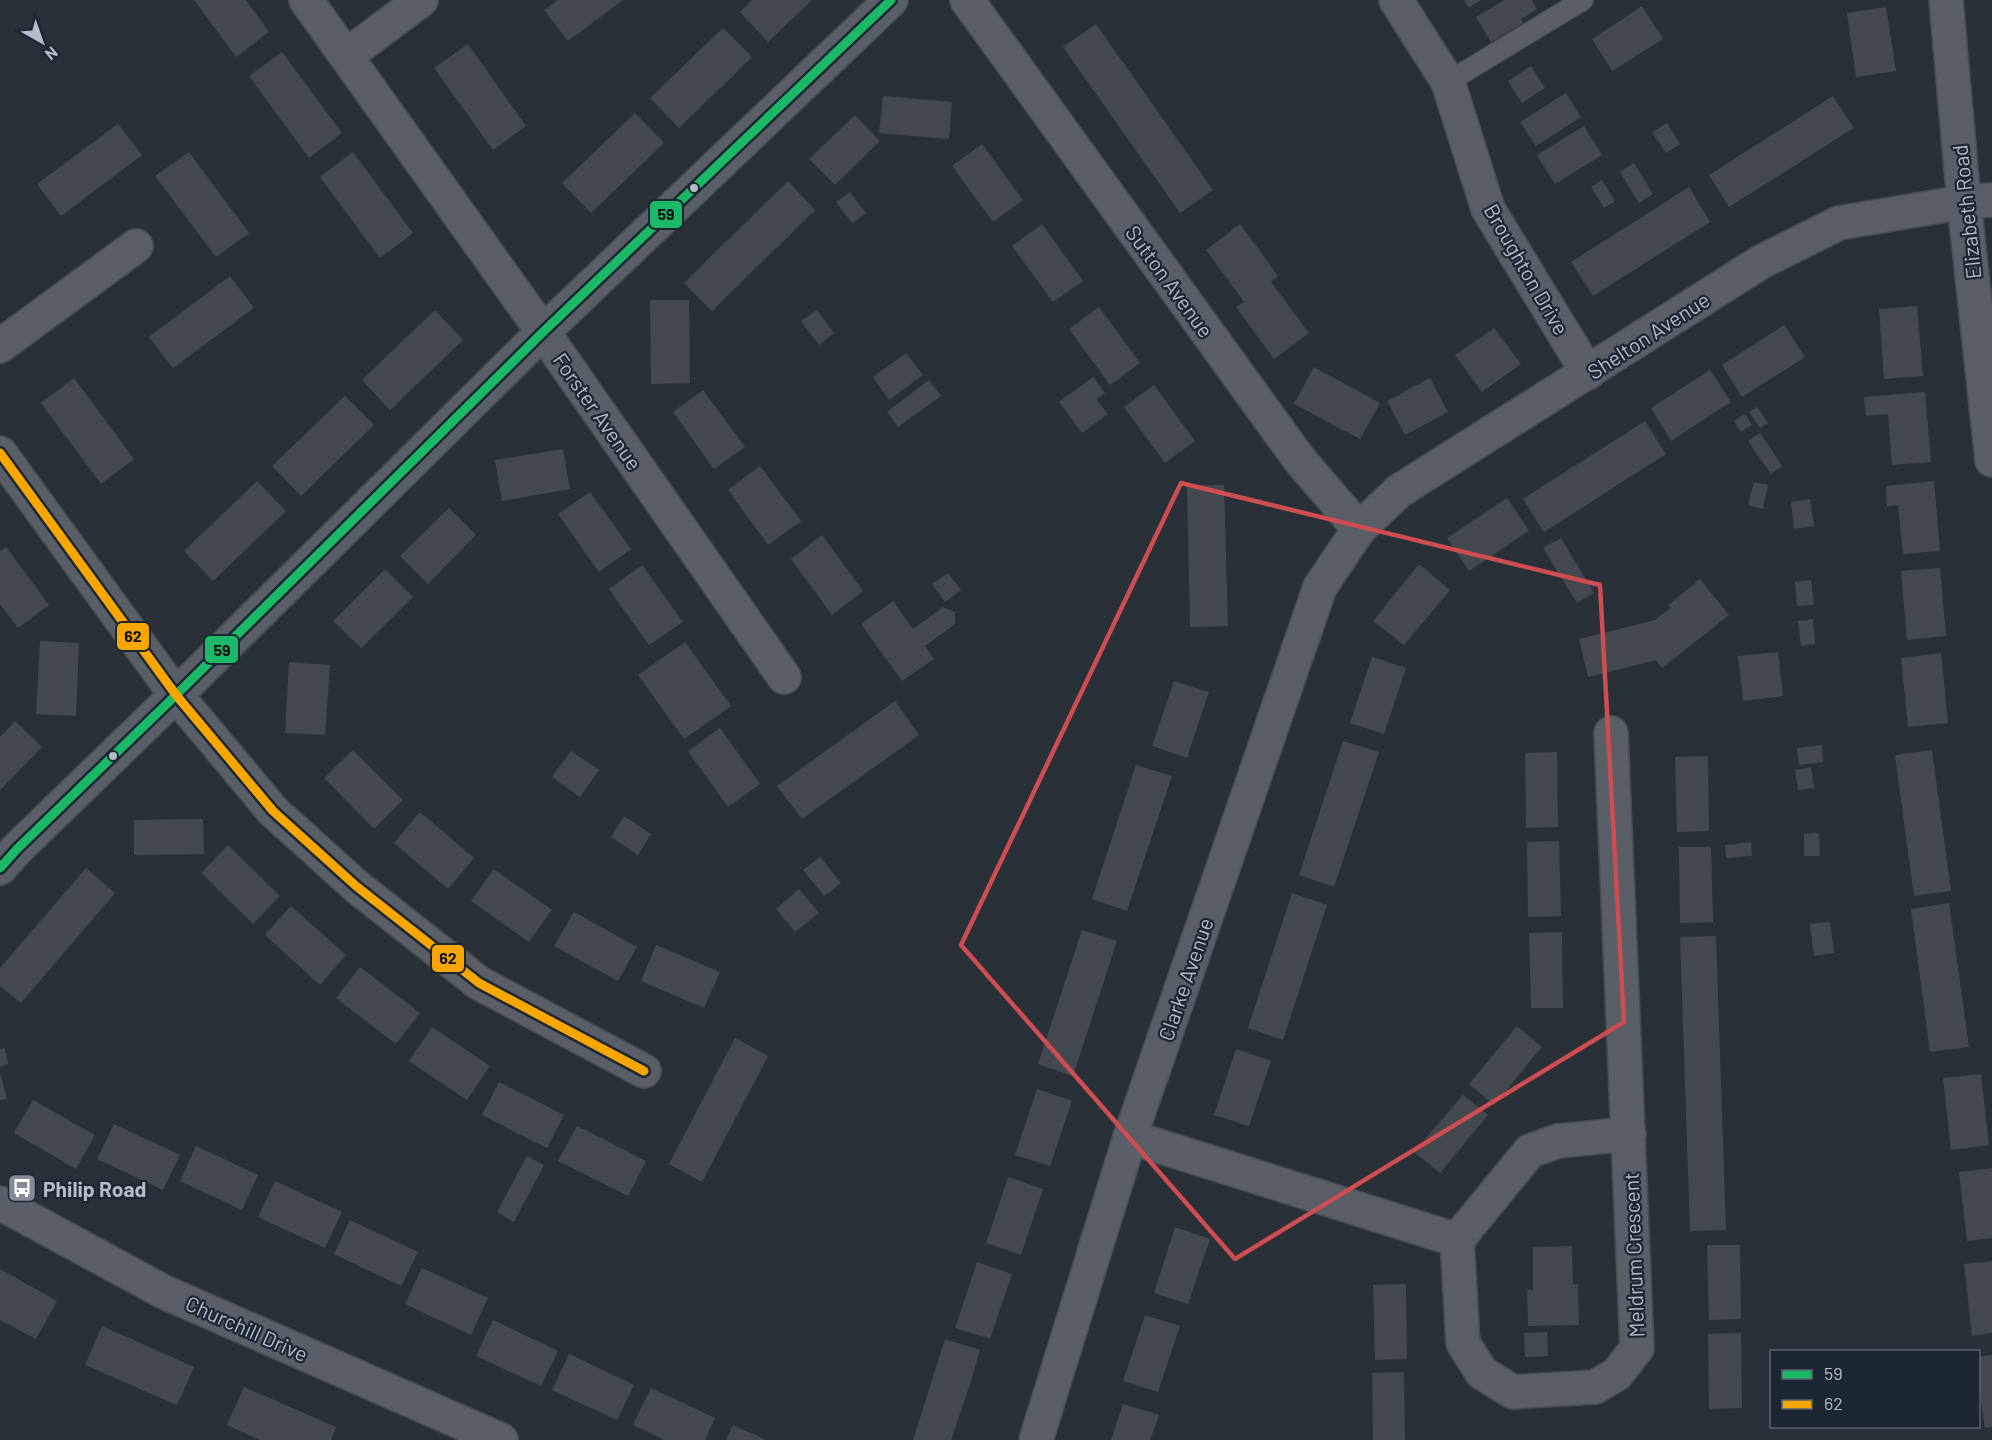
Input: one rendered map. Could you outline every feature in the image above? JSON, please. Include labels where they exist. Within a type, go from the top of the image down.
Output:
[{"type":"street","name":"Forster Avenue","points":[[306,0],[543,332],[784,677]]},
{"type":"street","points":[[346,56],[421,0]]},
{"type":"street","points":[[0,868],[543,332],[891,0]]},
{"type":"street","name":"Sutton Avenue","points":[[967,0],[1299,459],[1359,529]]},
{"type":"street","name":"Broughton Drive","points":[[1396,0],[1448,82],[1488,208],[1588,373]]},
{"type":"street","name":"Elizabeth Road","points":[[1946,0],[1978,201],[1992,460]]},
{"type":"street","name":"Shelton Avenue","points":[[1359,529],[1400,491],[1761,262],[1839,223],[1978,201]]},
{"type":"street","points":[[0,346],[136,246]]},
{"type":"street","points":[[0,453],[176,695],[273,811],[356,886],[478,983],[644,1071]]},
{"type":"street","name":"Clarke Avenue","points":[[1036,1440],[1130,1137],[1320,587],[1359,529]]},
{"type":"street","name":"Meldrum Crescent","points":[[1457,1240],[1462,1343],[1482,1372],[1513,1392],[1595,1387],[1617,1374],[1637,1348],[1611,733]]},
{"type":"street","points":[[1130,1137],[1457,1240],[1530,1151],[1558,1141],[1629,1134]]},
{"type":"street","name":"Churchill Drive","points":[[0,1203],[164,1292],[501,1440]]},
{"type":"lane","points":[[1448,82],[1583,0]]},
{"type":"highlighted area","points":[[1181,483],[1600,585],[1624,1022],[1235,1259],[961,945]]},
{"type":"building","points":[[194,0],[246,0],[269,32],[236,57]]},
{"type":"building","points":[[558,0],[623,0],[568,41],[544,10]]},
{"type":"building","points":[[752,0],[812,0],[768,42],[740,12]]},
{"type":"building","points":[[1464,0],[1481,0],[1469,8]]},
{"type":"building","points":[[1504,0],[1532,0],[1537,9],[1521,19],[1523,23],[1491,42],[1476,17]]},
{"type":"building","points":[[1642,6],[1663,39],[1612,71],[1592,39]]},
{"type":"building","points":[[1886,7],[1896,71],[1856,77],[1847,13]]},
{"type":"building","points":[[1096,24],[1213,190],[1180,213],[1063,47]]},
{"type":"building","points":[[723,28],[752,57],[679,128],[650,98]]},
{"type":"building","points":[[468,44],[526,126],[493,150],[434,68]]},
{"type":"building","points":[[282,52],[342,133],[309,158],[249,76]]},
{"type":"building","points":[[1531,66],[1545,88],[1522,103],[1508,81]]},
{"type":"building","points":[[1566,93],[1581,117],[1536,146],[1520,122]]},
{"type":"building","points":[[883,96],[952,102],[949,139],[879,133]]},
{"type":"building","points":[[1833,96],[1854,128],[1729,207],[1709,175]]},
{"type":"building","points":[[635,113],[664,143],[591,213],[562,183]]},
{"type":"building","points":[[855,115],[880,141],[835,185],[809,159]]},
{"type":"building","points":[[1667,123],[1680,144],[1666,153],[1652,132]]},
{"type":"building","points":[[118,124],[142,155],[61,216],[37,184]]},
{"type":"building","points":[[1584,126],[1602,155],[1555,184],[1537,155]]},
{"type":"building","points":[[982,144],[1023,200],[993,222],[952,166]]},
{"type":"building","points":[[189,152],[249,233],[216,257],[155,176]]},
{"type":"building","points":[[353,152],[413,233],[380,258],[320,177]]},
{"type":"building","points":[[1634,163],[1653,194],[1639,203],[1620,172]]},
{"type":"building","points":[[1602,180],[1615,201],[1604,208],[1591,187]]},
{"type":"building","points":[[788,181],[815,210],[712,311],[684,283]]},
{"type":"building","points":[[1689,187],[1710,222],[1593,296],[1571,262]]},
{"type":"building","points":[[850,192],[866,213],[852,223],[836,202]]},
{"type":"building","points":[[1042,224],[1083,281],[1053,302],[1012,246]]},
{"type":"building","points":[[1240,224],[1278,276],[1271,282],[1309,333],[1274,359],[1236,307],[1244,302],[1206,250]]},
{"type":"building","points":[[230,276],[254,308],[173,368],[149,337]]},
{"type":"building","points":[[650,300],[689,300],[690,383],[651,384]]},
{"type":"building","points":[[1917,306],[1923,376],[1884,379],[1879,309]]},
{"type":"building","points":[[1099,307],[1140,363],[1110,385],[1069,329]]},
{"type":"building","points":[[435,310],[463,340],[390,410],[362,380]]},
{"type":"building","points":[[817,310],[834,333],[819,345],[801,321]]},
{"type":"building","points":[[1784,325],[1805,357],[1742,397],[1722,365]]},
{"type":"building","points":[[1494,328],[1521,364],[1482,392],[1455,355]]},
{"type":"building","points":[[906,353],[923,375],[889,400],[873,377]]},
{"type":"building","points":[[1314,367],[1380,403],[1360,439],[1294,404]]},
{"type":"building","points":[[1710,370],[1731,402],[1671,441],[1651,408]]},
{"type":"building","points":[[1093,377],[1105,393],[1096,399],[1108,414],[1082,433],[1059,402]]},
{"type":"building","points":[[74,378],[134,459],[101,484],[41,403]]},
{"type":"building","points":[[1430,378],[1448,412],[1405,435],[1387,401]]},
{"type":"building","points":[[929,380],[941,396],[898,427],[887,412]]},
{"type":"building","points":[[1154,385],[1195,441],[1165,463],[1124,407]]},
{"type":"building","points":[[703,390],[745,447],[714,469],[673,412]]},
{"type":"building","points":[[1925,392],[1931,462],[1892,465],[1888,414],[1866,416],[1864,397]]},
{"type":"building","points":[[345,396],[374,425],[301,496],[272,466]]},
{"type":"building","points":[[1757,407],[1768,423],[1760,428],[1749,412]]},
{"type":"building","points":[[1745,414],[1752,425],[1741,432],[1734,421]]},
{"type":"building","points":[[1645,421],[1666,454],[1544,532],[1523,499]]},
{"type":"building","points":[[1760,433],[1782,466],[1771,474],[1748,441]]},
{"type":"building","points":[[563,449],[570,489],[502,501],[495,460]]},
{"type":"building","points":[[760,466],[801,521],[768,545],[728,490]]},
{"type":"building","points":[[257,481],[286,511],[213,581],[184,551]]},
{"type":"building","points":[[1934,481],[1940,551],[1903,554],[1898,505],[1887,506],[1886,486]]},
{"type":"building","points":[[1754,482],[1768,485],[1763,509],[1748,505]]},
{"type":"building","points":[[1224,485],[1228,626],[1190,627],[1187,486]]},
{"type":"building","points":[[590,492],[631,549],[599,572],[558,514]]},
{"type":"building","points":[[1507,498],[1529,531],[1469,571],[1447,538]]},
{"type":"building","points":[[1810,499],[1814,526],[1794,529],[1791,502]]},
{"type":"building","points":[[449,508],[476,535],[428,584],[400,556]]},
{"type":"building","points":[[822,535],[863,591],[832,615],[791,559]]},
{"type":"building","points":[[1561,538],[1594,593],[1577,603],[1543,548]]},
{"type":"building","points":[[6,547],[49,605],[18,628],[0,604],[0,551]]},
{"type":"building","points":[[1419,564],[1450,590],[1404,645],[1373,621]]},
{"type":"building","points":[[642,565],[683,622],[649,645],[609,589]]},
{"type":"building","points":[[1940,568],[1946,636],[1907,640],[1901,571]]},
{"type":"building","points":[[385,569],[413,597],[361,648],[333,621]]},
{"type":"building","points":[[948,573],[961,590],[945,602],[932,584]]},
{"type":"building","points":[[1700,579],[1729,615],[1662,668],[1656,660],[1588,677],[1579,639],[1655,620],[1671,608],[1668,605]]},
{"type":"building","points":[[1811,580],[1814,605],[1797,606],[1795,582]]},
{"type":"building","points":[[893,601],[913,629],[943,607],[955,612],[955,624],[925,646],[934,659],[902,681],[861,624]]},
{"type":"building","points":[[1813,619],[1815,644],[1801,646],[1798,621]]},
{"type":"building","points":[[40,641],[79,643],[76,716],[36,714]]},
{"type":"building","points":[[685,642],[731,706],[684,739],[638,675]]},
{"type":"building","points":[[1778,652],[1783,696],[1743,701],[1738,656]]},
{"type":"building","points":[[1941,653],[1948,723],[1908,727],[1901,658]]},
{"type":"building","points":[[1372,657],[1406,668],[1384,734],[1350,723]]},
{"type":"building","points":[[289,662],[330,665],[325,735],[285,733]]},
{"type":"building","points":[[1174,681],[1209,692],[1187,758],[1152,746]]},
{"type":"building","points":[[895,701],[919,735],[802,819],[777,786]]},
{"type":"building","points":[[15,721],[42,747],[0,790],[0,737]]},
{"type":"building","points":[[720,728],[760,784],[728,807],[688,751]]},
{"type":"building","points":[[1343,741],[1379,752],[1334,887],[1299,875]]},
{"type":"building","points":[[1822,745],[1823,762],[1799,765],[1797,748]]},
{"type":"building","points":[[353,750],[403,800],[374,829],[324,778]]},
{"type":"building","points":[[1932,750],[1951,891],[1914,896],[1895,755]]},
{"type":"building","points":[[571,751],[599,770],[580,797],[552,777]]},
{"type":"building","points":[[1557,752],[1558,827],[1526,828],[1525,753]]},
{"type":"building","points":[[1708,756],[1709,831],[1677,832],[1675,757]]},
{"type":"building","points":[[1136,765],[1172,776],[1127,911],[1092,899]]},
{"type":"building","points":[[1811,767],[1814,788],[1798,790],[1795,770]]},
{"type":"building","points":[[420,812],[474,858],[448,889],[394,843]]},
{"type":"building","points":[[624,816],[651,834],[638,855],[611,837]]},
{"type":"building","points":[[203,819],[204,854],[134,855],[134,820]]},
{"type":"building","points":[[1819,833],[1820,856],[1804,856],[1804,834]]},
{"type":"building","points":[[1559,841],[1561,916],[1528,917],[1527,842]]},
{"type":"building","points":[[1751,842],[1752,856],[1726,858],[1725,845]]},
{"type":"building","points":[[228,845],[280,896],[253,924],[201,873]]},
{"type":"building","points":[[1679,847],[1711,847],[1713,922],[1680,923]]},
{"type":"building","points":[[820,857],[841,883],[824,896],[803,870]]},
{"type":"building","points":[[86,868],[115,893],[21,1003],[0,986],[0,968]]},
{"type":"building","points":[[494,869],[552,910],[529,942],[471,901]]},
{"type":"building","points":[[799,889],[819,913],[795,932],[776,909]]},
{"type":"building","points":[[1292,893],[1327,905],[1283,1040],[1248,1028]]},
{"type":"building","points":[[1949,903],[1969,1047],[1930,1052],[1911,909]]},
{"type":"building","points":[[291,906],[346,955],[320,985],[265,935]]},
{"type":"building","points":[[574,912],[637,947],[618,981],[554,946]]},
{"type":"building","points":[[1830,922],[1834,953],[1814,956],[1810,924]]},
{"type":"building","points":[[1082,930],[1117,941],[1073,1076],[1038,1064]]},
{"type":"building","points":[[1562,932],[1563,1008],[1531,1008],[1529,933]]},
{"type":"building","points":[[1716,936],[1726,1230],[1690,1231],[1680,937]]},
{"type":"building","points":[[656,945],[720,972],[704,1008],[641,981]]},
{"type":"building","points":[[360,967],[420,1013],[396,1044],[336,998]]},
{"type":"building","points":[[1517,1026],[1542,1047],[1494,1105],[1469,1084]]},
{"type":"building","points":[[432,1027],[490,1066],[467,1100],[409,1061]]},
{"type":"building","points":[[735,1038],[768,1056],[702,1182],[669,1164]]},
{"type":"building","points":[[5,1048],[8,1064],[0,1067],[0,1049]]},
{"type":"building","points":[[1236,1049],[1271,1061],[1249,1126],[1214,1115]]},
{"type":"building","points":[[0,1073],[7,1099],[0,1100]]},
{"type":"building","points":[[1981,1074],[1989,1145],[1951,1150],[1943,1078]]},
{"type":"building","points":[[499,1082],[564,1115],[547,1148],[482,1115]]},
{"type":"building","points":[[1037,1089],[1072,1101],[1050,1166],[1015,1155]]},
{"type":"building","points":[[1463,1095],[1488,1115],[1440,1173],[1414,1152]]},
{"type":"building","points":[[33,1100],[95,1135],[76,1169],[14,1133]]},
{"type":"building","points":[[114,1124],[180,1155],[163,1190],[97,1159]]},
{"type":"building","points":[[577,1126],[646,1161],[628,1196],[558,1161]]},
{"type":"building","points":[[196,1146],[258,1175],[242,1210],[180,1181]]},
{"type":"building","points":[[527,1156],[544,1165],[514,1222],[497,1212]]},
{"type":"building","points":[[1992,1168],[1992,1238],[1967,1241],[1959,1172]]},
{"type":"building","points":[[1008,1177],[1043,1189],[1021,1255],[986,1243]]},
{"type":"building","points":[[275,1181],[342,1212],[325,1248],[258,1217]]},
{"type":"building","points":[[350,1220],[418,1252],[401,1286],[334,1254]]},
{"type":"building","points":[[1175,1227],[1210,1239],[1188,1304],[1154,1293]]},
{"type":"building","points":[[1707,1245],[1740,1245],[1741,1319],[1709,1320]]},
{"type":"building","points":[[1572,1246],[1573,1285],[1578,1284],[1579,1325],[1528,1326],[1527,1290],[1533,1290],[1533,1247]]},
{"type":"building","points":[[1992,1261],[1992,1333],[1972,1336],[1964,1264]]},
{"type":"building","points":[[977,1262],[1012,1274],[990,1339],[955,1328]]},
{"type":"building","points":[[422,1268],[488,1298],[471,1335],[405,1304]]},
{"type":"building","points":[[0,1269],[57,1301],[36,1339],[0,1320]]},
{"type":"building","points":[[1406,1284],[1407,1359],[1375,1360],[1373,1285]]},
{"type":"building","points":[[1145,1315],[1180,1326],[1158,1392],[1123,1381]]},
{"type":"building","points":[[493,1320],[558,1351],[541,1386],[476,1356]]},
{"type":"building","points":[[102,1326],[194,1367],[177,1405],[85,1365]]},
{"type":"building","points":[[1547,1332],[1548,1356],[1525,1357],[1524,1333]]},
{"type":"building","points":[[1741,1333],[1742,1408],[1709,1409],[1708,1334]]},
{"type":"building","points":[[945,1339],[980,1350],[970,1384],[951,1440],[913,1440]]},
{"type":"building","points":[[569,1354],[634,1385],[617,1420],[552,1390]]},
{"type":"building","points":[[1992,1355],[1992,1427],[1985,1428],[1980,1394],[1980,1357]]},
{"type":"building","points":[[1404,1372],[1405,1440],[1373,1440],[1372,1373]]},
{"type":"building","points":[[244,1387],[336,1427],[331,1440],[260,1440],[227,1425]]},
{"type":"building","points":[[651,1388],[715,1418],[705,1440],[665,1440],[633,1425]]},
{"type":"building","points":[[1123,1404],[1159,1415],[1150,1440],[1111,1440]]},
{"type":"building","points":[[733,1425],[766,1440],[726,1440]]},
{"type":"transit line","name":"59","points":[[0,868],[543,332],[891,0]]},
{"type":"transit line","name":"62","points":[[0,453],[176,695],[273,811],[356,886],[479,983],[644,1071]]},
{"type":"place","name":"Philip Road","points":[[22,1188]]}]
